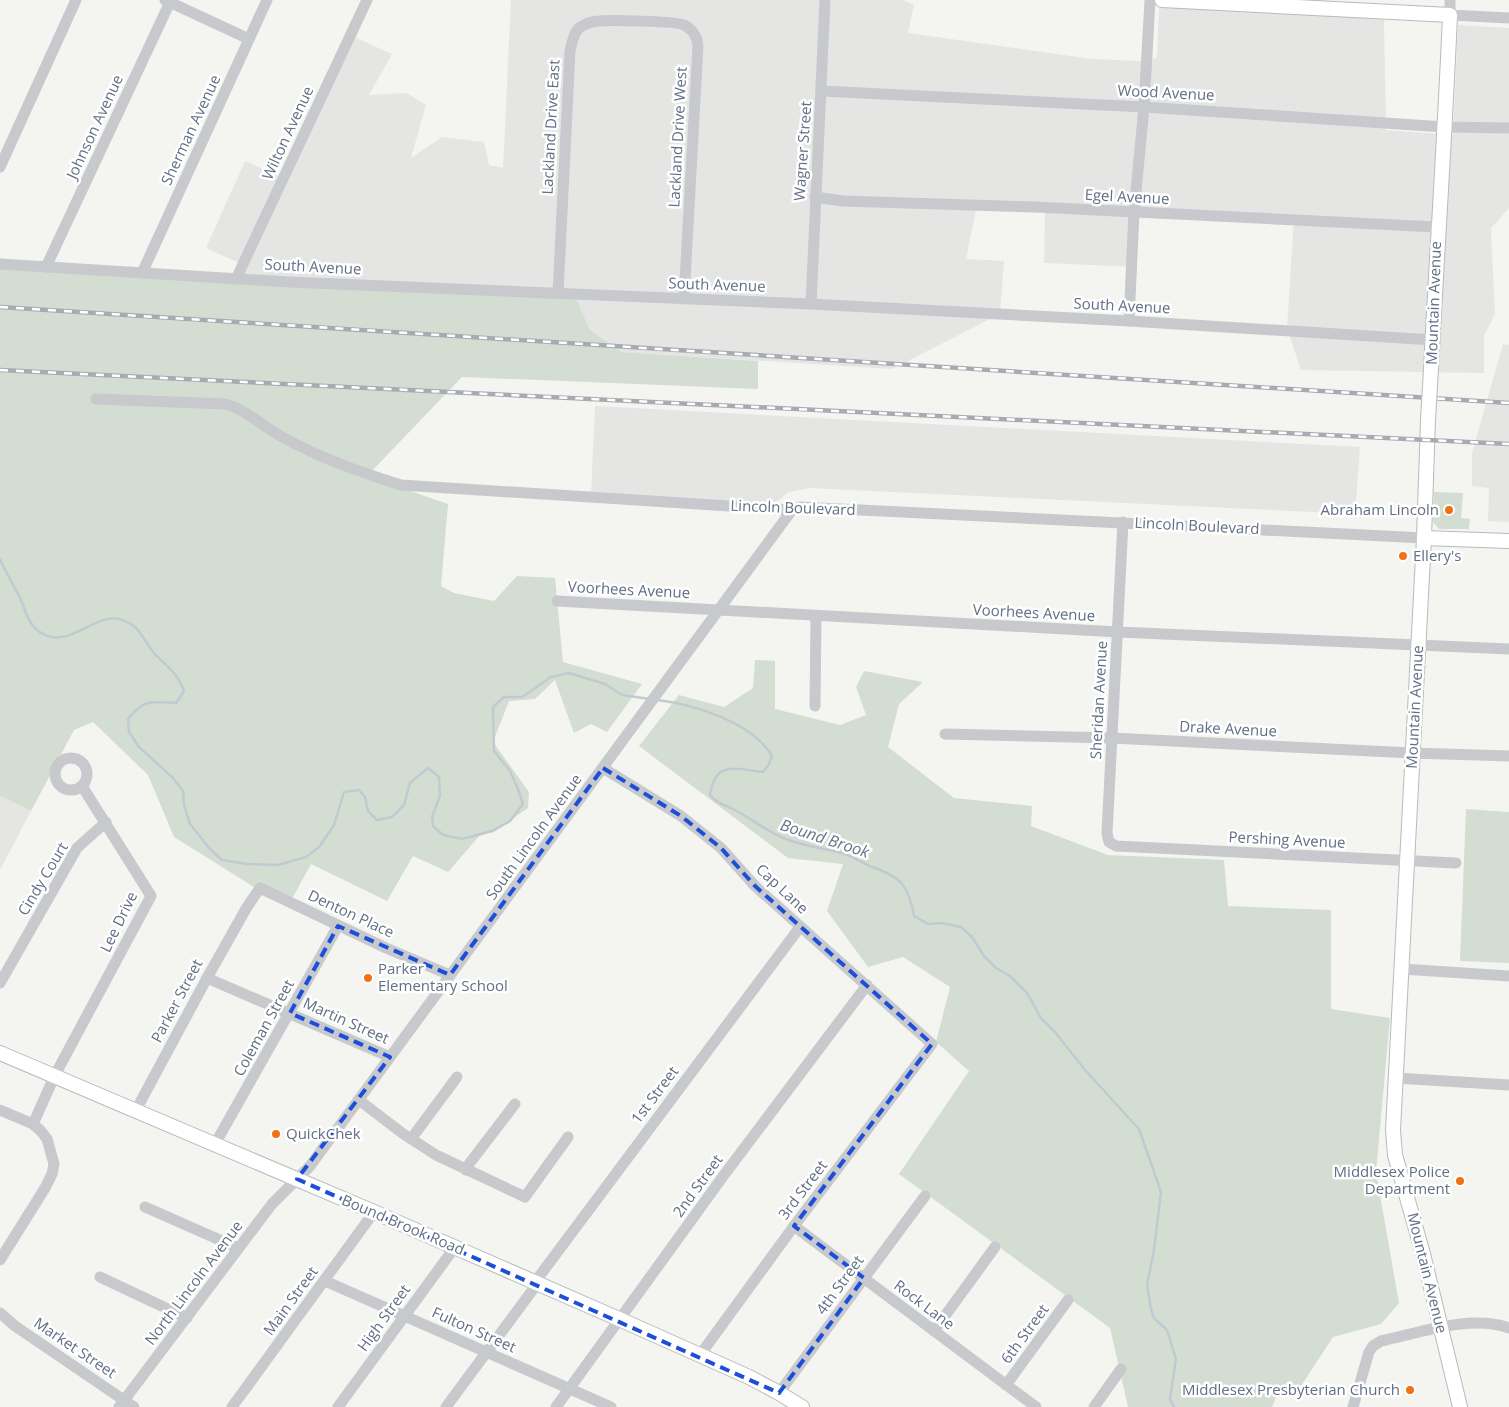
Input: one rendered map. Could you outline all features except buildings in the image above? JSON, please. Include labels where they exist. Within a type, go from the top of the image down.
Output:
[{"type":"main road","points":[[1162,0],[1450,15]]},
{"type":"main road","name":"Mountain Avenue","points":[[1450,15],[1445,127],[1437,227],[1424,538],[1393,1130],[1395,1155],[1460,1407]]},
{"type":"main road","name":"Lincoln Boulevard","points":[[1424,538],[1509,541]]},
{"type":"main road","name":"Bound Brook Road","points":[[0,1053],[374,1212],[700,1355],[779,1393],[802,1407]]},
{"type":"street","points":[[0,167],[76,0]]},
{"type":"street","name":"Sherman Avenue","points":[[142,273],[267,0]]},
{"type":"street","name":"Wilton Avenue","points":[[236,278],[367,0]]},
{"type":"street","name":"Wagner Street","points":[[811,304],[825,0]]},
{"type":"street","points":[[1129,321],[1134,212],[1144,107],[1150,0]]},
{"type":"street","name":"Mountain Avenue","points":[[1450,0],[1450,15]]},
{"type":"street","points":[[169,1],[249,39]]},
{"type":"street","name":"Johnson Avenue","points":[[46,267],[169,1]]},
{"type":"street","points":[[1450,15],[1509,18]]},
{"type":"street","name":"Lackland Drive East","points":[[558,293],[570,50],[573,38],[579,29],[588,23],[598,21],[642,21]]},
{"type":"street","name":"Lackland Drive West","points":[[642,21],[683,24],[697,36],[698,42],[684,299]]},
{"type":"street","name":"Wood Avenue","points":[[822,91],[1144,107],[1445,127],[1509,128]]},
{"type":"street","name":"Egel Avenue","points":[[815,197],[842,200],[1437,227]]},
{"type":"street","name":"South Avenue","points":[[0,264],[236,278],[811,304],[1433,340]]},
{"type":"street","name":"Lincoln Boulevard","points":[[96,399],[235,406],[280,436],[316,455],[401,485],[792,510],[800,507],[1424,538]]},
{"type":"street","name":"South Lincoln Avenue","points":[[297,1179],[310,1166],[792,510]]},
{"type":"street","name":"Sheridan Avenue","points":[[1116,846],[1109,842],[1107,833],[1123,522]]},
{"type":"street","name":"Voorhees Avenue","points":[[557,601],[816,617],[1509,649]]},
{"type":"street","points":[[815,706],[816,617]]},
{"type":"street","name":"Drake Avenue","points":[[945,734],[1112,738],[1412,754],[1509,756]]},
{"type":"street","name":"Cap Lane","points":[[603,768],[681,816],[722,848],[755,886],[932,1044]]},
{"type":"street","name":"Lee Drive","points":[[55,1075],[151,896],[82,786]]},
{"type":"street","name":"Cindy Court","points":[[0,983],[77,848],[106,822]]},
{"type":"street","name":"Pershing Avenue","points":[[1116,846],[1456,862]]},
{"type":"street","name":"Denton Place","points":[[247,907],[260,888],[338,926],[450,975]]},
{"type":"street","name":"Parker Street","points":[[136,1110],[247,907]]},
{"type":"street","name":"Coleman Street","points":[[215,1144],[338,926]]},
{"type":"street","name":"1st Street","points":[[446,1407],[800,927]]},
{"type":"street","points":[[1402,969],[1509,976]]},
{"type":"street","name":"Martin Street","points":[[207,978],[390,1057]]},
{"type":"street","name":"2nd Street","points":[[556,1407],[618,1319],[866,984]]},
{"type":"street","name":"3rd Street","points":[[700,1355],[794,1226],[932,1044]]},
{"type":"street","points":[[33,1124],[55,1075]]},
{"type":"street","points":[[411,1139],[456,1077]]},
{"type":"street","points":[[1396,1078],[1509,1085]]},
{"type":"street","points":[[358,1100],[436,1155],[525,1197],[568,1137]]},
{"type":"street","points":[[466,1170],[515,1104]]},
{"type":"street","points":[[0,1110],[33,1124],[47,1139],[54,1164],[52,1174],[0,1260]]},
{"type":"street","name":"North Lincoln Avenue","points":[[126,1405],[238,1248],[272,1204],[297,1179]]},
{"type":"street","name":"4th Street","points":[[779,1393],[925,1196]]},
{"type":"street","points":[[145,1207],[238,1248]]},
{"type":"street","name":"Main Street","points":[[232,1407],[374,1212]]},
{"type":"street","name":"Rock Lane","points":[[794,1226],[1036,1407]]},
{"type":"street","points":[[934,1331],[995,1247]]},
{"type":"street","name":"High Street","points":[[338,1407],[455,1248]]},
{"type":"street","points":[[100,1277],[187,1318]]},
{"type":"street","name":"Fulton Street","points":[[325,1280],[611,1407]]},
{"type":"street","name":"6th Street","points":[[1006,1385],[1068,1300]]},
{"type":"street","name":"Market Street","points":[[0,1313],[15,1326],[126,1405]]},
{"type":"street","points":[[1353,1407],[1368,1357],[1373,1346],[1381,1341],[1476,1322],[1494,1323],[1509,1328]]},
{"type":"street","points":[[1094,1407],[1121,1369]]},
{"type":"highlighted area","points":[[603,768],[681,816],[721,848],[755,886],[932,1044],[794,1226],[864,1278],[779,1393],[297,1179],[390,1057],[290,1013],[338,926],[450,975]]},
{"type":"shaded area","points":[[511,0],[903,0],[914,5],[908,33],[1092,59],[1139,61],[1157,58],[1159,8],[1234,9],[1384,17],[1386,130],[1453,135],[1458,25],[1509,28],[1509,208],[1491,228],[1495,314],[1484,336],[1484,373],[1301,370],[1287,328],[1294,219],[1139,212],[1136,267],[1044,263],[1045,208],[977,205],[966,259],[1004,261],[1000,314],[892,369],[622,352],[590,330],[574,293],[240,276],[244,265],[206,248],[245,161],[287,180],[354,37],[392,54],[369,95],[407,93],[426,105],[411,158],[442,137],[484,142],[489,165],[503,168]]},
{"type":"shaded area","points":[[0,264],[574,293],[590,330],[622,352],[758,361],[758,389],[462,377],[367,476],[448,504],[441,586],[454,593],[494,601],[517,576],[555,578],[563,662],[642,684],[607,732],[591,724],[574,733],[555,680],[535,699],[509,701],[493,742],[529,792],[528,808],[494,832],[481,834],[448,872],[413,856],[387,901],[311,864],[292,899],[267,895],[174,837],[148,775],[93,722],[74,730],[31,811],[0,796]]},
{"type":"shaded area","points":[[1503,344],[1509,345],[1509,522],[1488,521],[1489,488],[1472,486],[1472,453]]},
{"type":"shaded area","points":[[595,406],[1360,447],[1355,514],[810,488],[789,492],[775,503],[591,494]]},
{"type":"shaded area","points":[[1434,492],[1463,493],[1461,518],[1470,519],[1469,529],[1439,529],[1433,522]]},
{"type":"shaded area","points":[[755,660],[775,661],[775,709],[840,725],[866,715],[856,687],[864,671],[923,682],[899,704],[888,747],[954,798],[1032,806],[1031,826],[1108,855],[1224,860],[1228,906],[1331,910],[1331,1009],[1390,1018],[1376,1172],[1399,1303],[1381,1324],[1333,1337],[1297,1392],[1280,1387],[1272,1407],[1128,1407],[1110,1328],[899,1174],[969,1071],[936,1042],[950,987],[903,957],[868,967],[827,911],[843,864],[788,858],[639,746],[679,695],[724,707],[753,688]]},
{"type":"shaded area","points":[[0,796],[31,811],[0,870]]},
{"type":"shaded area","points":[[1466,809],[1509,812],[1509,963],[1460,961]]},
{"type":"waterway","name":"Bound Brook","points":[[0,559],[29,619],[37,630],[50,637],[62,637],[98,622],[110,619],[123,620],[136,628],[154,653],[175,674],[184,691],[176,703],[154,702],[144,704],[128,719],[129,732],[139,747],[173,778],[183,791],[184,805],[190,824],[210,849],[222,860],[247,864],[278,865],[306,857],[319,847],[334,825],[344,792],[359,790],[365,797],[368,811],[377,820],[392,817],[404,805],[410,783],[428,768],[439,777],[440,796],[432,817],[433,826],[443,835],[462,839],[492,831],[510,821],[523,804],[510,771],[494,751],[493,707],[504,697],[522,697],[551,677],[569,673],[605,684],[622,695],[650,699]]},
{"type":"waterway","name":"Bound Brook","points":[[658,700],[689,706],[721,717],[737,725],[763,744],[772,756],[763,772],[728,769],[716,776],[710,795],[718,802],[779,836],[799,843],[846,854],[889,874],[896,878],[905,889],[909,896],[914,916],[928,924],[942,923],[961,927],[972,937],[984,956],[996,968],[1010,976],[1027,993],[1041,1018],[1139,1129],[1161,1192],[1154,1250],[1147,1285],[1154,1318],[1167,1330],[1176,1359],[1170,1399],[1174,1407]]},
{"type":"railway","points":[[0,307],[1509,403]]},
{"type":"railway","points":[[0,370],[1509,444]]},
{"type":"place","name":"Abraham Lincoln","points":[[1449,510]]},
{"type":"place","name":"Ellery's","points":[[1403,556]]},
{"type":"place","name":"Parker Elementary School","points":[[368,978]]},
{"type":"place","name":"QuickChek","points":[[276,1134]]},
{"type":"place","name":"Middlesex Police Department","points":[[1460,1181]]},
{"type":"place","name":"Middlesex Presbyterian Church","points":[[1410,1390]]}]
